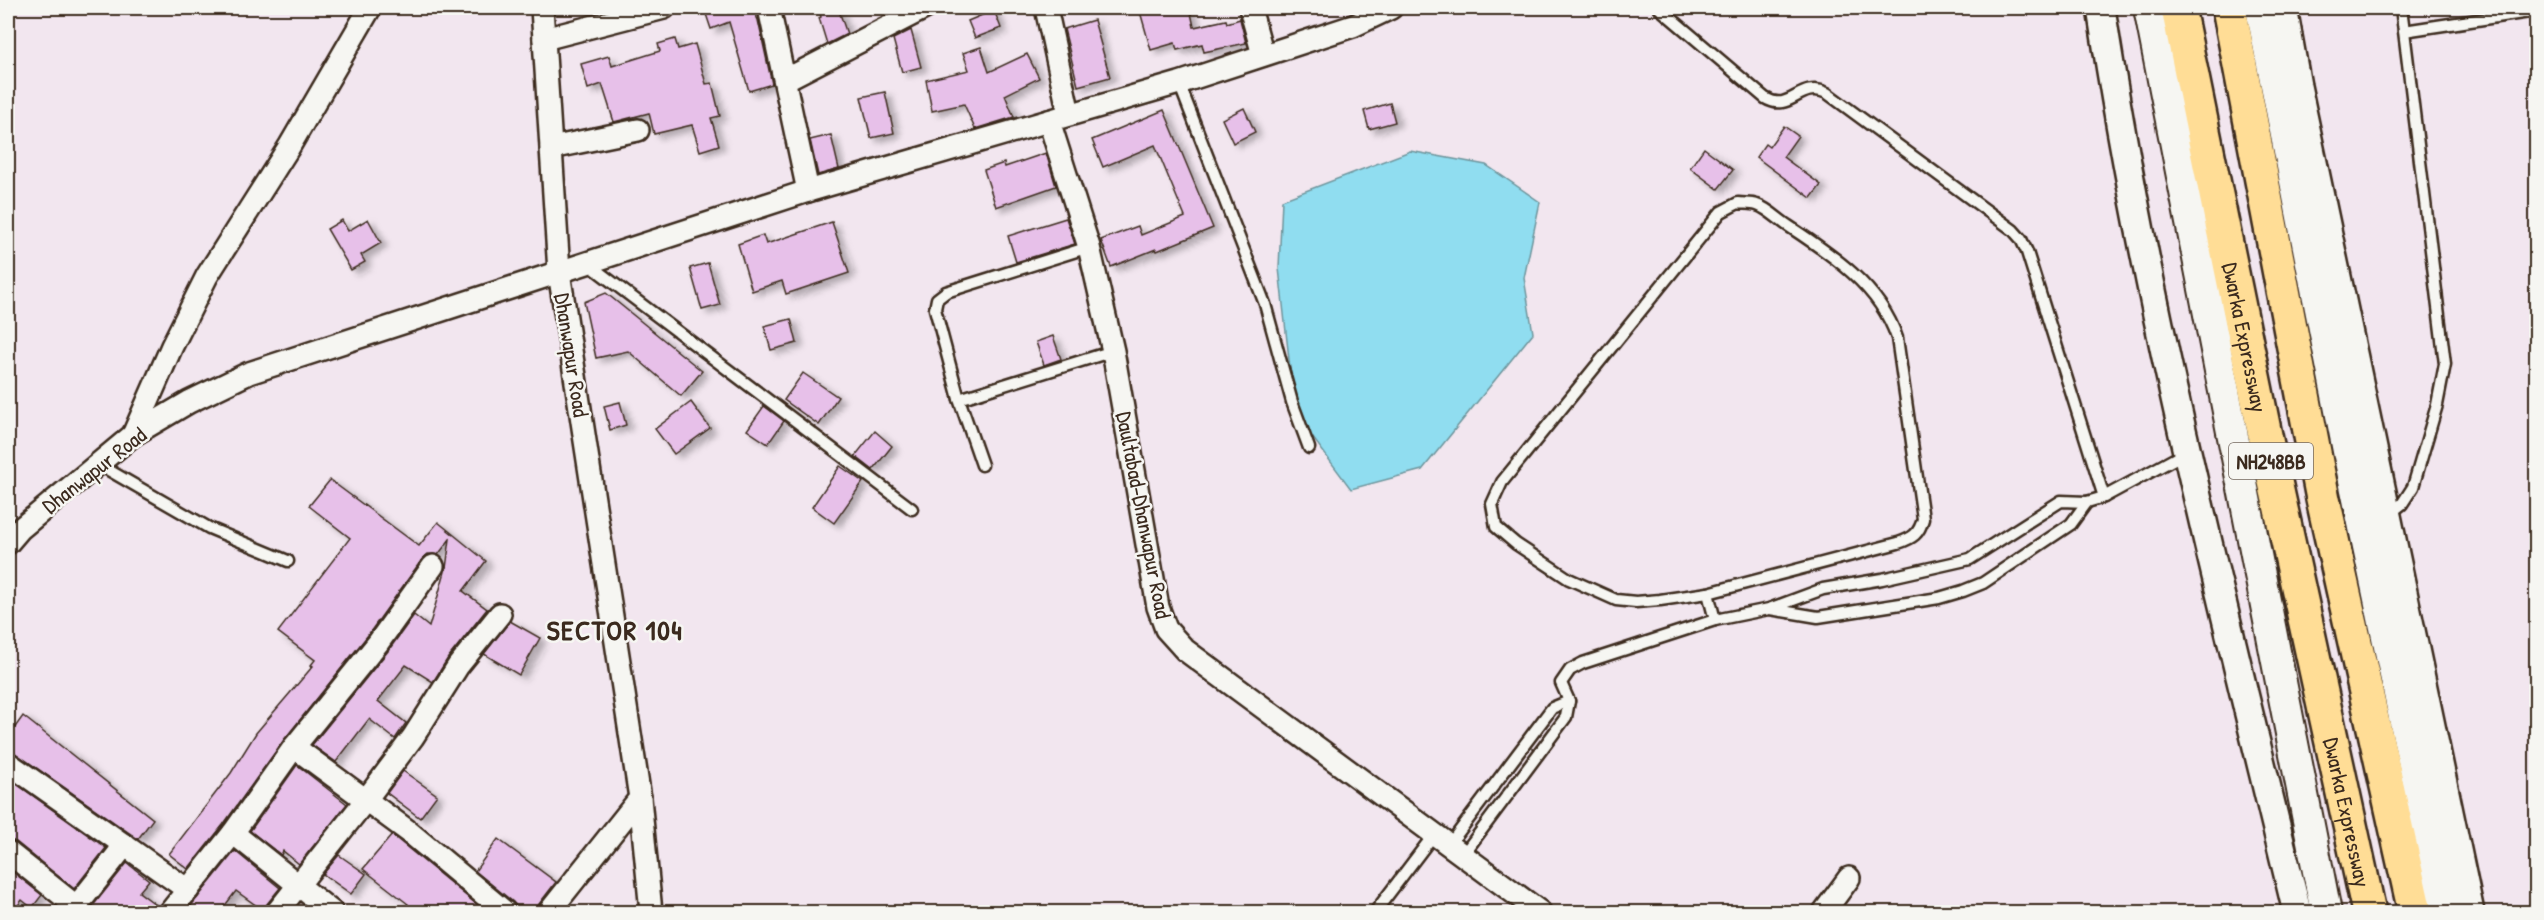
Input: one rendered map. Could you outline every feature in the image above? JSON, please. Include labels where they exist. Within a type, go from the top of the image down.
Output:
[{"type":"highway","name":"Dwarka Expressway","points":[[2178,8],[2267,445],[2369,912]]},
{"type":"highway","name":"Dwarka Expressway","points":[[2229,8],[2323,499],[2415,912]]},
{"type":"main road","points":[[2149,8],[2326,912]]},
{"type":"main road","points":[[2261,8],[2350,461],[2445,912]]},
{"type":"street","points":[[133,435],[172,346],[207,276],[289,147],[370,8]]},
{"type":"street","points":[[542,8],[559,272],[808,191],[1179,83],[1353,26],[1391,8]]},
{"type":"street","points":[[544,39],[664,8]]},
{"type":"street","points":[[769,8],[808,191]]},
{"type":"street","points":[[785,80],[925,8]]},
{"type":"street","points":[[1046,8],[1069,114]]},
{"type":"street","points":[[1250,8],[1263,55]]},
{"type":"street","points":[[2101,8],[2140,238],[2187,452],[2297,912]]},
{"type":"street","points":[[2283,8],[2297,86],[2470,912]]},
{"type":"street","name":"Daultabad-Dhanwapur Road","points":[[1049,121],[1089,247],[1113,351],[1158,607],[1166,629],[1185,650],[1540,912]]},
{"type":"street","points":[[551,148],[638,130]]},
{"type":"street","name":"Dhanwapur Road","points":[[8,543],[20,529],[133,435],[189,402],[249,373],[559,272],[640,798],[651,912]]},
{"type":"street","points":[[170,912],[233,833],[294,747],[364,662],[433,566]]},
{"type":"street","points":[[277,912],[413,737],[458,666],[500,614]]},
{"type":"street","points":[[294,747],[408,831],[505,912]]},
{"type":"street","points":[[8,763],[188,890]]},
{"type":"street","points":[[549,912],[640,798]]},
{"type":"street","points":[[233,833],[332,912]]},
{"type":"street","points":[[8,852],[75,910],[125,845]]},
{"type":"street","points":[[1824,912],[1849,878]]},
{"type":"lane","points":[[1659,8],[1774,104],[1782,104],[1808,89],[1817,88],[1827,93],[1994,213],[2013,230],[2021,239],[2026,252],[2104,497]]},
{"type":"lane","points":[[2387,517],[2402,504],[2413,487],[2438,405],[2445,364],[2401,8]]},
{"type":"lane","points":[[2404,31],[2536,11]]},
{"type":"lane","points":[[1179,83],[1265,304],[1292,402],[1309,448]]},
{"type":"lane","points":[[1738,203],[1757,205],[1819,246],[1849,270],[1880,303],[1891,319],[1897,338],[1923,519],[1920,530],[1912,538],[1708,593],[1635,602],[1616,600],[1569,579],[1516,544],[1496,527],[1491,504],[1502,482],[1720,212],[1738,203]]},
{"type":"lane","points":[[982,465],[958,399],[935,309],[937,299],[946,292],[980,279],[1089,247]]},
{"type":"lane","points":[[587,263],[912,509]]},
{"type":"lane","points":[[958,399],[1113,351]]},
{"type":"lane","points":[[1375,912],[1449,844],[1566,717],[1569,701],[1561,683],[1570,670],[1583,663],[1715,620],[1768,609],[1823,589],[1970,560],[2061,501],[2087,502],[2104,497],[2187,452]]},
{"type":"lane","points":[[98,464],[209,528],[288,561]]},
{"type":"lane","points":[[1768,609],[1818,617],[1939,598],[1963,591],[1983,583],[2071,524],[2087,502]]},
{"type":"lane","points":[[1708,593],[1715,620]]},
{"type":"lane","points":[[1449,844],[1552,708],[1569,701]]},
{"type":"water","points":[[1410,151],[1486,165],[1540,202],[1524,278],[1533,333],[1422,470],[1351,489],[1295,414],[1279,268],[1282,200]]},
{"type":"building","points":[[704,8],[757,8],[755,14],[772,84],[749,91],[729,22],[711,29]]},
{"type":"building","points":[[819,8],[838,8],[847,34],[827,44],[819,18],[821,17]]},
{"type":"building","points":[[1139,8],[1161,8],[1162,11],[1190,8],[1194,27],[1240,19],[1246,43],[1204,52],[1202,44],[1177,50],[1175,43],[1151,50]]},
{"type":"building","points":[[994,10],[1001,28],[975,38],[968,21]]},
{"type":"building","points":[[1094,20],[1110,77],[1078,86],[1064,29]]},
{"type":"building","points":[[911,30],[921,67],[902,72],[893,39]]},
{"type":"building","points":[[675,39],[678,49],[695,44],[706,84],[712,83],[720,116],[711,118],[719,145],[700,151],[692,125],[654,134],[649,113],[614,122],[602,84],[588,89],[581,64],[609,56],[612,66],[660,51],[658,44]]},
{"type":"building","points":[[981,47],[989,72],[1027,54],[1039,78],[1005,95],[1014,117],[975,129],[964,104],[932,111],[926,80],[969,70],[963,53]]},
{"type":"building","points":[[885,92],[894,133],[871,138],[861,97]]},
{"type":"building","points":[[1390,103],[1395,122],[1369,129],[1364,111]]},
{"type":"building","points":[[1244,108],[1255,132],[1233,143],[1222,119]]},
{"type":"building","points":[[1164,110],[1213,228],[1111,267],[1101,240],[1138,226],[1141,235],[1185,217],[1155,145],[1103,167],[1092,140]]},
{"type":"building","points":[[1784,126],[1798,136],[1783,157],[1821,185],[1811,198],[1756,157],[1765,144],[1769,147]]},
{"type":"building","points":[[831,135],[839,169],[818,175],[810,140]]},
{"type":"building","points":[[1704,148],[1733,170],[1718,189],[1690,168]]},
{"type":"building","points":[[1046,153],[1056,186],[996,207],[984,170],[1004,163],[1005,167]]},
{"type":"building","points":[[1066,218],[1075,244],[1016,262],[1008,236]]},
{"type":"building","points":[[368,219],[381,243],[361,255],[365,262],[351,270],[327,229],[342,220],[348,231]]},
{"type":"building","points":[[832,222],[849,273],[786,294],[782,281],[752,291],[738,244],[763,235],[766,244]]},
{"type":"building","points":[[708,263],[720,305],[702,310],[690,268]]},
{"type":"building","points":[[606,293],[702,371],[681,396],[628,351],[596,358],[584,302]]},
{"type":"building","points":[[791,319],[797,343],[771,350],[764,326]]},
{"type":"building","points":[[1053,336],[1061,359],[1044,365],[1036,342]]},
{"type":"building","points":[[803,373],[838,397],[819,425],[784,400]]},
{"type":"building","points":[[620,402],[626,425],[610,430],[604,406]]},
{"type":"building","points":[[691,402],[710,428],[674,454],[655,429]]},
{"type":"building","points":[[764,406],[784,421],[768,444],[747,430]]},
{"type":"building","points":[[875,431],[892,446],[873,470],[855,456]]},
{"type":"building","points":[[840,466],[863,482],[834,523],[812,507]]},
{"type":"building","points":[[330,480],[419,546],[438,522],[486,561],[463,591],[487,609],[448,658],[433,682],[406,665],[378,701],[406,723],[395,739],[369,719],[336,762],[312,745],[414,615],[429,627],[446,568],[450,539],[438,555],[428,554],[423,558],[368,635],[284,740],[223,825],[188,869],[169,854],[231,773],[256,733],[313,666],[311,665],[315,660],[278,632],[350,538],[309,506]]},
{"type":"building","points":[[510,621],[540,638],[519,675],[484,654]]},
{"type":"building","points":[[23,716],[153,819],[138,839],[15,753],[8,751],[8,737]]},
{"type":"building","points":[[297,765],[347,804],[299,864],[283,851],[281,855],[250,831]]},
{"type":"building","points":[[403,771],[437,795],[420,818],[387,793]]},
{"type":"building","points":[[8,778],[106,848],[74,889],[16,842],[8,840]]},
{"type":"building","points":[[392,835],[481,908],[477,912],[401,912],[408,904],[363,869]]},
{"type":"building","points":[[498,839],[556,882],[539,904],[537,912],[521,912],[513,902],[475,871]]},
{"type":"building","points":[[235,851],[280,888],[264,911],[236,891],[220,912],[186,912]]},
{"type":"building","points":[[339,855],[366,874],[351,894],[323,874]]},
{"type":"building","points":[[127,863],[149,880],[139,892],[159,907],[158,912],[88,912]]},
{"type":"building","points":[[8,868],[42,895],[32,908],[22,900],[13,912],[8,912]]},
{"type":"district","name":"SECTOR 104","points":[[615,630]]}]
